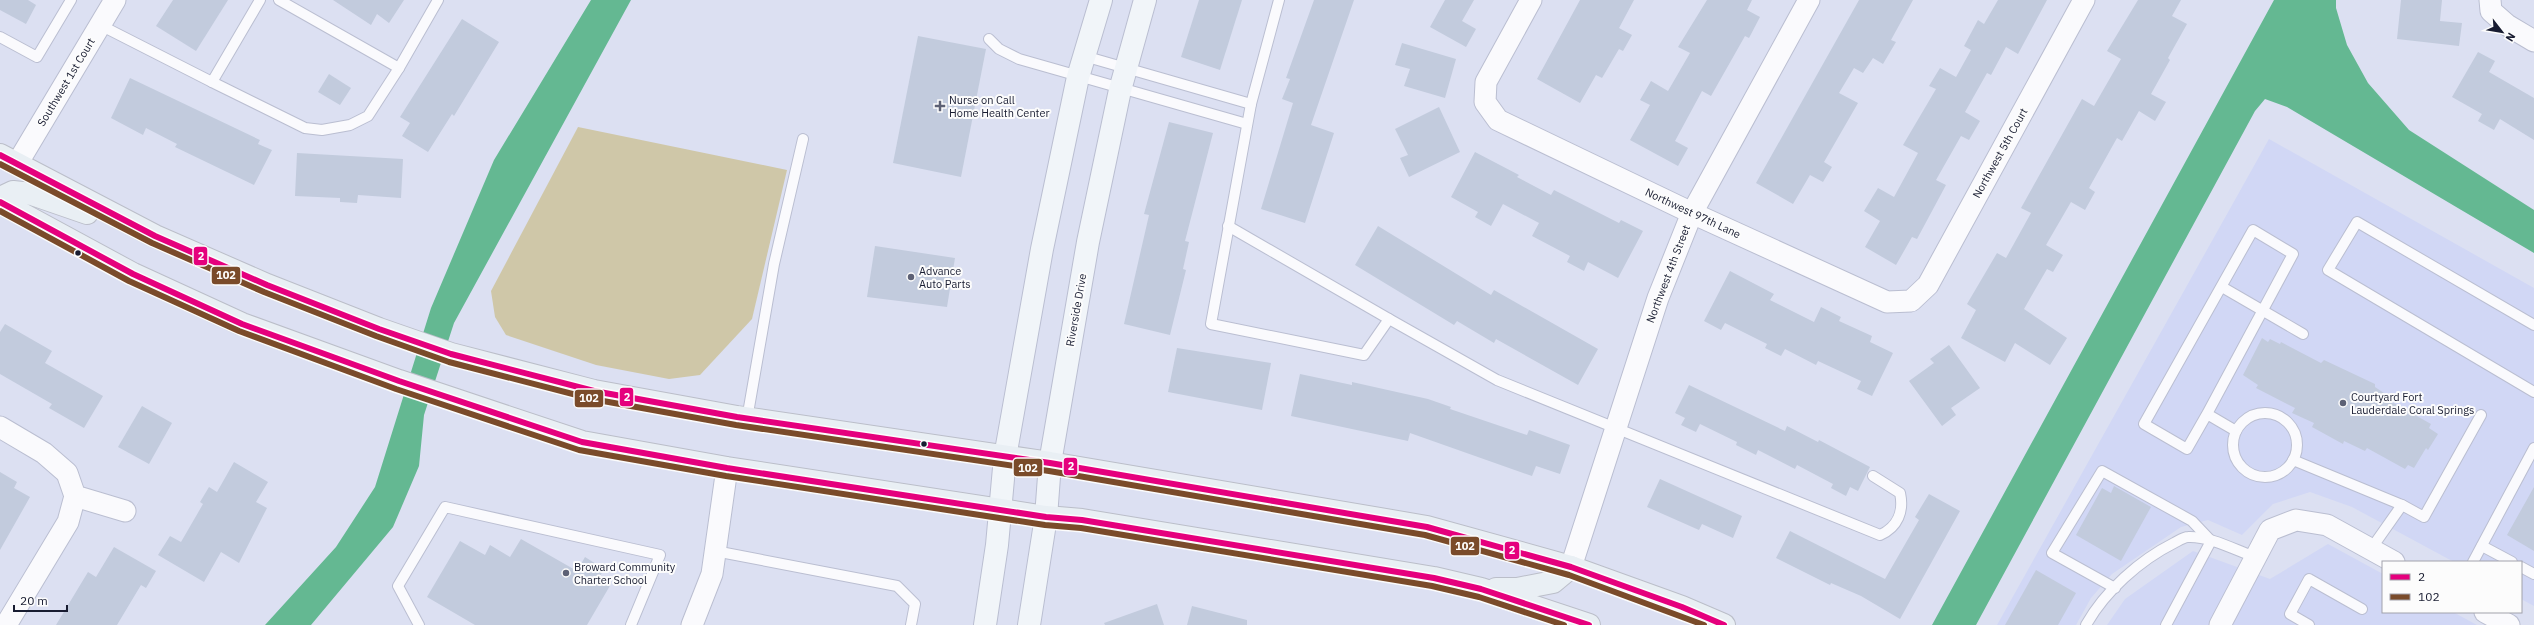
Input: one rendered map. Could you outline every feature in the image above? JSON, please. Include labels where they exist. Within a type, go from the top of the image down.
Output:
[{"type":"main road","points":[[6,164],[155,236],[267,285],[451,354],[594,391],[747,419],[1050,463],[1427,527],[1571,567],[1682,607],[1724,625]]},
{"type":"main road","points":[[0,198],[13,192],[32,194],[155,236]]},
{"type":"main road","points":[[0,202],[133,274],[242,324],[399,381],[582,442],[727,468],[1046,517],[1082,520],[1434,578],[1481,589],[1589,625]]},
{"type":"main road","points":[[1481,589],[1517,589],[1553,582],[1571,567]]},
{"type":"street","name":"Southwest 1st Court","points":[[6,164],[100,25],[115,0]]},
{"type":"street","points":[[985,625],[1001,510],[1005,457],[1042,249],[1078,77],[1100,0]]},
{"type":"street","name":"Riverside Drive","points":[[1030,625],[1046,517],[1050,463],[1088,242],[1120,90],[1145,0]]},
{"type":"street","name":"Northwest 97th Lane","points":[[1531,0],[1486,82],[1485,102],[1498,120],[1692,213],[1887,302],[1911,301]]},
{"type":"street","name":"Northwest 4th Street","points":[[1571,567],[1658,298],[1692,213],[1808,0]]},
{"type":"street","name":"Northwest 5th Court","points":[[1911,301],[1928,286],[2084,0]]},
{"type":"street","points":[[2491,5],[2507,25],[2534,41]]},
{"type":"street","points":[[0,427],[44,453],[67,473],[75,496],[68,522],[6,625]]},
{"type":"street","points":[[692,625],[712,574],[727,468]]},
{"type":"street","points":[[75,496],[125,511]]},
{"type":"street","points":[[2220,625],[2270,530],[2296,520],[2328,525],[2392,561]]},
{"type":"street","points":[[2487,613],[2509,625]]},
{"type":"lane","points":[[0,37],[37,56],[71,0]]},
{"type":"lane","points":[[212,82],[260,0]]},
{"type":"lane","points":[[279,0],[399,68]]},
{"type":"lane","points":[[100,25],[305,128],[322,130],[350,125],[368,116],[399,68],[438,0]]},
{"type":"lane","points":[[1279,0],[1251,104],[1211,324],[1364,355],[1389,319]]},
{"type":"lane","points":[[989,39],[999,49],[1019,59],[1120,90],[1247,124]]},
{"type":"lane","points":[[1084,56],[1251,104]]},
{"type":"lane","points":[[747,419],[774,264],[803,139]]},
{"type":"lane","points":[[2534,325],[2357,222],[2328,270],[2534,392]]},
{"type":"lane","points":[[1228,226],[1497,380],[1880,535],[1890,531],[1895,525],[1902,504],[1900,493],[1873,476]]},
{"type":"lane","points":[[2253,230],[2293,254],[2187,449],[2144,424],[2222,286],[2253,230]]},
{"type":"lane","points":[[2222,286],[2303,334]]},
{"type":"lane","points":[[2207,414],[2236,430]]},
{"type":"lane","points":[[2257,414],[2275,415],[2283,419],[2294,433],[2296,451],[2293,460],[2288,467],[2272,476],[2263,477],[2246,471],[2235,457],[2233,448],[2236,430],[2242,423],[2257,414]]},
{"type":"lane","points":[[2293,460],[2402,504],[2424,517],[2481,415]]},
{"type":"lane","points":[[2474,561],[2534,448]]},
{"type":"lane","points":[[2115,588],[2052,553],[2102,471],[2192,520],[2211,541]]},
{"type":"lane","points":[[2371,549],[2402,504]]},
{"type":"lane","points":[[419,625],[398,586],[445,507],[660,555],[631,625]]},
{"type":"lane","points":[[2086,625],[2093,612],[2115,588],[2160,550],[2187,536],[2211,541],[2256,558]]},
{"type":"lane","points":[[2166,625],[2211,541]]},
{"type":"lane","points":[[2482,546],[2510,561]]},
{"type":"lane","points":[[715,552],[897,586],[915,604],[911,625]]},
{"type":"lane","points":[[2522,568],[2534,574]]},
{"type":"lane","points":[[2309,625],[2290,614],[2309,579],[2362,609]]},
{"type":"shaded area","points":[[591,0],[631,0],[454,323],[424,415],[419,466],[393,527],[311,625],[265,625],[336,547],[375,487],[431,308],[494,160]]},
{"type":"shaded area","points":[[2274,0],[2336,0],[2336,8],[2347,45],[2368,83],[2409,130],[2534,210],[2534,253],[2287,107],[2265,99],[2255,111],[1976,625],[1932,625]]},
{"type":"shaded area","points":[[578,127],[787,170],[752,319],[700,375],[669,379],[596,365],[506,335],[495,317],[491,291]]},
{"type":"shaded area","points":[[2269,139],[2534,288],[2534,606],[2522,600],[2522,561],[2452,561],[2352,507],[2310,492],[2273,504],[2242,535],[2208,520],[2181,527],[2112,574],[2091,598],[2076,625],[1997,625]]},
{"type":"shaded area","points":[[2328,544],[2382,573],[2382,613],[2455,613],[2477,625],[2107,625],[2125,599],[2193,551],[2270,579]]},
{"type":"building","points":[[0,0],[28,0],[36,5],[26,24],[0,10]]},
{"type":"building","points":[[173,0],[228,0],[196,51],[156,26]]},
{"type":"building","points":[[333,0],[404,0],[389,23],[377,14],[371,25]]},
{"type":"building","points":[[1199,0],[1242,0],[1220,70],[1181,57]]},
{"type":"building","points":[[1314,0],[1354,0],[1311,125],[1334,133],[1305,223],[1261,209],[1293,103],[1282,99],[1290,79],[1286,78]]},
{"type":"building","points":[[1445,0],[1474,0],[1462,21],[1476,29],[1466,47],[1430,27]]},
{"type":"building","points":[[1580,0],[1634,0],[1619,28],[1632,35],[1623,51],[1619,49],[1602,78],[1596,75],[1580,103],[1537,79]]},
{"type":"building","points":[[1707,0],[1752,0],[1747,10],[1760,17],[1749,38],[1745,36],[1711,96],[1702,91],[1675,141],[1688,148],[1678,166],[1630,140],[1650,105],[1640,100],[1651,81],[1668,91],[1690,53],[1678,47]]},
{"type":"building","points":[[1859,0],[1913,0],[1891,40],[1896,42],[1883,64],[1873,58],[1863,73],[1854,68],[1839,93],[1858,103],[1824,162],[1832,167],[1823,182],[1810,175],[1793,204],[1756,183]]},
{"type":"building","points":[[1998,0],[2047,0],[2018,54],[2006,47],[1991,75],[1987,73],[1965,112],[1980,121],[1969,140],[1961,136],[1936,180],[1946,185],[1917,239],[1912,237],[1896,265],[1865,247],[1880,221],[1864,211],[1878,188],[1894,197],[1918,153],[1903,145],[1936,89],[1929,86],[1940,68],[1956,77],[1971,50],[1964,46],[1978,20],[1984,24]]},
{"type":"building","points":[[2138,0],[2181,0],[2172,16],[2187,24],[2168,58],[2170,60],[2151,94],[2166,102],[2155,121],[2139,111],[2122,141],[2117,138],[2089,188],[2095,192],[2085,210],[2071,202],[2046,245],[2063,255],[2053,272],[2047,269],[2024,309],[2067,338],[2050,365],[2015,343],[2005,362],[1961,338],[1976,310],[1967,304],[1997,253],[2006,258],[2031,213],[2021,208],[2082,99],[2094,106],[2121,59],[2107,51]]},
{"type":"building","points":[[2401,0],[2442,0],[2440,21],[2462,23],[2459,46],[2397,39]]},
{"type":"building","points":[[462,19],[499,42],[454,116],[452,114],[428,152],[402,136],[410,123],[400,117]]},
{"type":"building","name":"Nurse on Call Home Health Center","points":[[918,36],[986,49],[961,177],[893,163]]},
{"type":"building","points":[[1402,43],[1456,59],[1445,98],[1404,86],[1410,69],[1395,65]]},
{"type":"building","points":[[2478,52],[2495,61],[2489,72],[2534,98],[2534,140],[2500,119],[2494,130],[2478,121],[2482,114],[2452,97]]},
{"type":"building","points":[[329,74],[351,88],[340,105],[318,92]]},
{"type":"building","points":[[130,78],[260,140],[258,144],[272,150],[254,185],[175,147],[177,144],[146,128],[143,135],[111,118]]},
{"type":"building","points":[[1439,107],[1460,152],[1409,177],[1400,158],[1408,155],[1395,129]]},
{"type":"building","points":[[1169,122],[1213,133],[1185,241],[1189,242],[1183,269],[1186,270],[1170,335],[1124,324],[1149,215],[1144,214]]},
{"type":"building","points":[[1475,152],[1519,175],[1517,177],[1551,195],[1554,190],[1619,223],[1621,220],[1643,231],[1618,278],[1588,262],[1584,271],[1567,262],[1570,256],[1532,236],[1539,223],[1503,204],[1491,226],[1475,217],[1478,212],[1451,197]]},
{"type":"building","points":[[297,153],[403,159],[401,198],[358,195],[357,203],[340,202],[340,198],[295,196]]},
{"type":"building","points":[[1378,226],[1491,295],[1494,290],[1598,349],[1578,385],[1496,339],[1494,343],[1457,321],[1454,325],[1355,265]]},
{"type":"building","name":"Advance Auto Parts","points":[[875,246],[955,258],[947,307],[867,297]]},
{"type":"building","points":[[1730,271],[1774,294],[1770,300],[1814,322],[1821,307],[1841,317],[1839,321],[1872,336],[1870,342],[1893,353],[1872,396],[1857,389],[1861,381],[1818,361],[1816,365],[1785,349],[1781,356],[1765,348],[1767,344],[1725,323],[1721,330],[1704,321]]},
{"type":"building","points":[[5,324],[52,351],[45,363],[103,396],[84,428],[49,408],[52,404],[0,374],[0,332]]},
{"type":"building","name":"Courtyard Fort Lauderdale Coral Springs","points":[[2262,338],[2268,342],[2270,339],[2280,344],[2281,342],[2321,363],[2324,360],[2375,384],[2375,387],[2393,399],[2392,402],[2431,424],[2429,428],[2438,434],[2428,450],[2426,448],[2414,468],[2408,465],[2405,469],[2367,448],[2365,451],[2344,441],[2343,444],[2312,427],[2314,423],[2292,413],[2295,408],[2256,388],[2258,385],[2243,375]]},
{"type":"building","points":[[1949,345],[1980,388],[1951,408],[1956,415],[1942,426],[1909,381],[1934,363],[1930,359]]},
{"type":"building","points":[[1177,348],[1271,363],[1262,410],[1168,392]]},
{"type":"building","points":[[1300,374],[1352,385],[1352,382],[1428,399],[1451,407],[1450,409],[1527,435],[1529,430],[1570,445],[1560,474],[1536,466],[1532,476],[1410,433],[1408,441],[1291,416]]},
{"type":"building","points":[[1689,385],[1785,431],[1787,426],[1818,442],[1819,440],[1870,467],[1858,491],[1850,487],[1846,496],[1831,488],[1833,484],[1797,465],[1795,469],[1758,450],[1756,455],[1736,445],[1737,442],[1700,424],[1696,432],[1681,425],[1685,418],[1675,413]]},
{"type":"building","points":[[142,406],[172,423],[149,464],[118,447]]},
{"type":"building","points":[[234,462],[268,482],[256,502],[267,508],[239,563],[221,552],[204,582],[158,555],[170,536],[181,542],[203,504],[200,502],[209,487],[217,492]]},
{"type":"building","points":[[0,472],[17,482],[14,488],[30,497],[0,550]]},
{"type":"building","points":[[1660,479],[1742,516],[1733,538],[1702,524],[1699,530],[1647,507]]},
{"type":"building","points":[[2114,486],[2151,507],[2121,561],[2076,535],[2102,488],[2111,493]]},
{"type":"building","points":[[2534,487],[2534,551],[2507,535]]},
{"type":"building","points":[[1929,494],[1960,511],[1900,619],[1861,596],[1831,583],[1830,585],[1776,558],[1790,531],[1885,579],[1919,520],[1915,517]]},
{"type":"building","points":[[521,539],[577,571],[585,557],[604,569],[599,578],[611,584],[587,625],[475,625],[427,597],[460,541],[485,555],[490,545],[510,557]]},
{"type":"building","points":[[114,547],[156,571],[146,588],[141,585],[117,625],[56,625],[88,572],[96,577]]},
{"type":"building","points":[[2036,570],[2076,593],[2058,625],[2005,625]]},
{"type":"building","points":[[1157,604],[1164,625],[1105,625],[1104,623]]},
{"type":"building","points":[[1192,606],[1247,620],[1247,625],[1187,625]]},
{"type":"transit line","name":"2","points":[[0,155],[155,236],[267,285],[379,329],[451,354],[594,391],[737,417],[1050,463],[1427,527],[1571,567],[1682,607],[1724,625]]},
{"type":"transit line","name":"102","points":[[0,164],[152,243],[264,292],[376,336],[449,362],[592,399],[736,425],[1049,471],[1425,535],[1569,575],[1704,625]]},
{"type":"transit line","name":"2","points":[[0,202],[133,274],[242,324],[399,381],[582,442],[727,468],[1046,517],[1082,520],[1434,578],[1481,589],[1589,625]]},
{"type":"transit line","name":"102","points":[[0,211],[129,281],[239,331],[396,389],[579,450],[726,476],[1045,525],[1081,528],[1432,586],[1479,597],[1564,625]]},
{"type":"place","name":"Nurse on Call Home Health Center","points":[[940,106]]},
{"type":"place","name":"Advance Auto Parts","points":[[911,277]]},
{"type":"place","name":"Courtyard Fort Lauderdale Coral Springs","points":[[2343,403]]},
{"type":"place","name":"Broward Community Charter School","points":[[566,573]]}]
